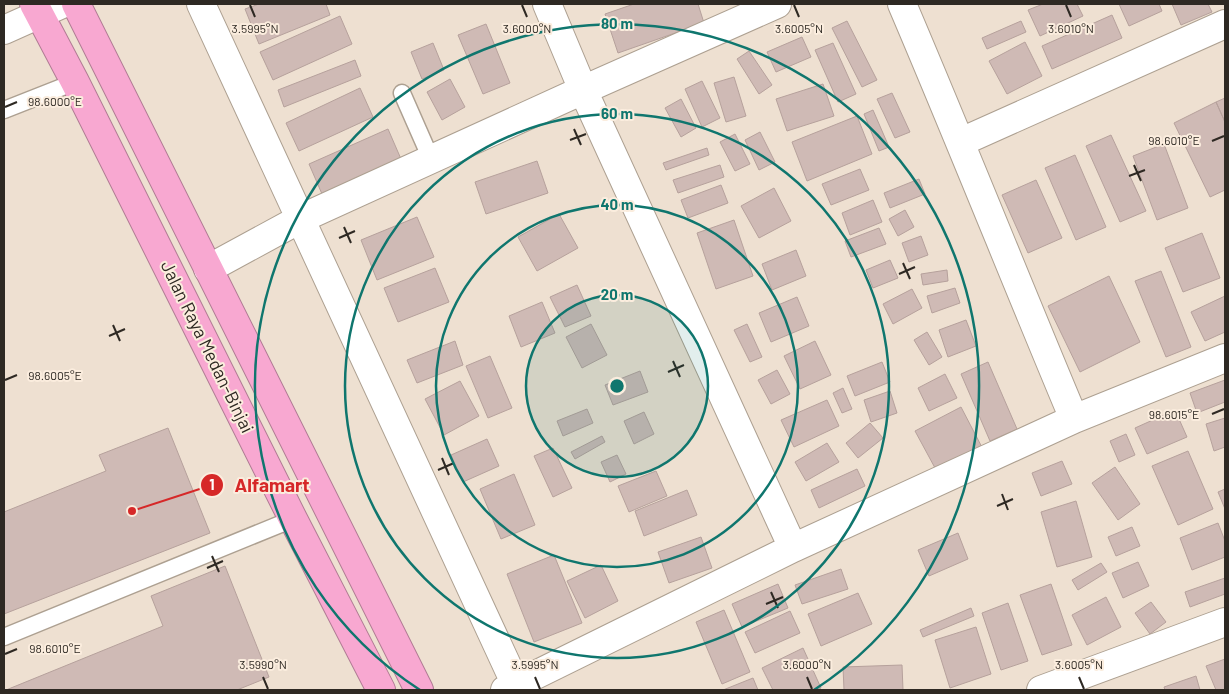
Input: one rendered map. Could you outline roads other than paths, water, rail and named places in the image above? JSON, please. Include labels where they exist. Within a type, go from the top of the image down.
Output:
[{"type":"highway","name":"Jalan Raya Medan-Binjai","points":[[76,4],[419,690]]},
{"type":"highway","name":"Jalan Raya Medan-Binjai","points":[[45,7],[75,82],[293,519],[381,690]]},
{"type":"street","points":[[201,4],[300,219],[510,688],[793,548],[1074,419],[1225,358]]},
{"type":"street","points":[[546,4],[583,90],[793,548]]},
{"type":"street","points":[[208,269],[300,219],[777,4]]},
{"type":"street","points":[[902,4],[961,142],[989,217],[1074,419]]},
{"type":"street","points":[[4,30],[45,7]]},
{"type":"street","points":[[961,142],[1225,24]]},
{"type":"street","points":[[1045,690],[1225,622]]},
{"type":"lane","points":[[4,110],[75,82]]},
{"type":"lane","points":[[402,93],[432,159]]},
{"type":"lane","points":[[4,637],[293,519]]},
{"type":"place","name":"Alfamart","points":[[132,511]]}]
